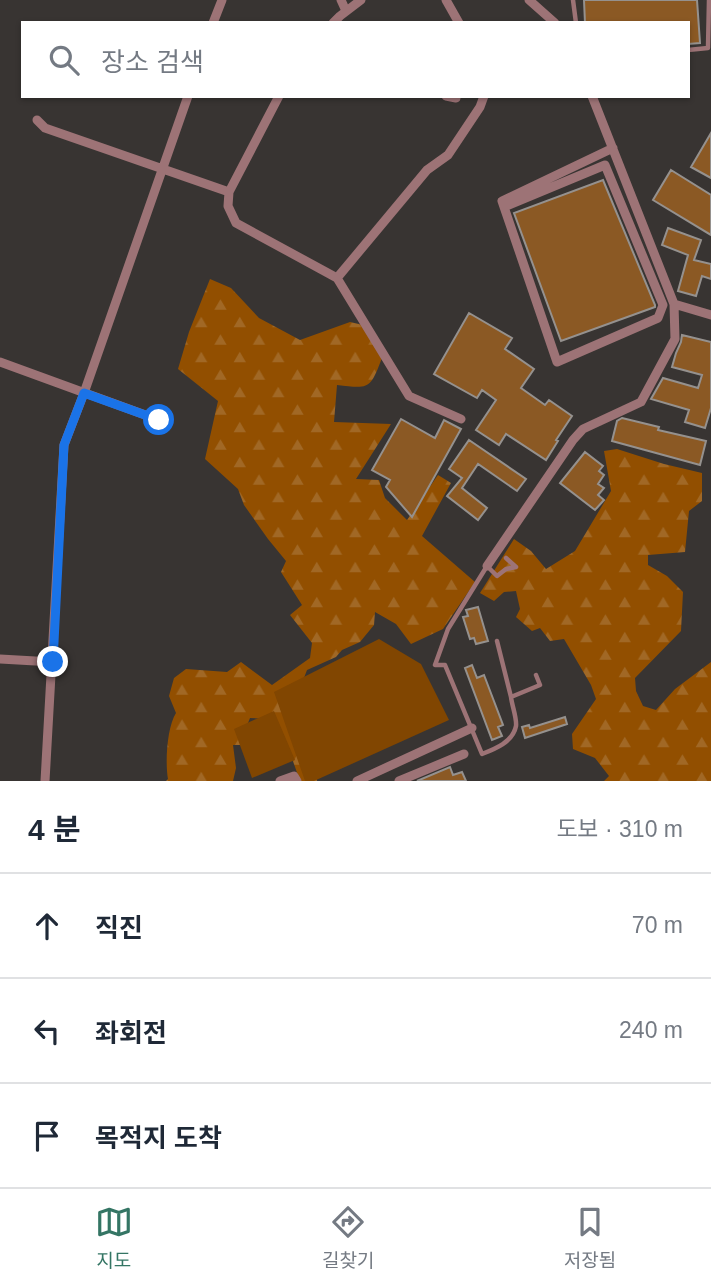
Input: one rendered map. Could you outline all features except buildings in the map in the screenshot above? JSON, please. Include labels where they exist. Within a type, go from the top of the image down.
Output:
[{"type":"street","points":[[214,21],[222,0]]},
{"type":"street","points":[[341,0],[341,18]]},
{"type":"street","points":[[341,18],[362,0]]},
{"type":"street","points":[[446,0],[458,21]]},
{"type":"street","points":[[529,0],[553,21]]},
{"type":"street","points":[[45,781],[64,445],[187,98]]},
{"type":"street","points":[[278,98],[229,191],[228,206],[236,223],[337,278],[409,396],[461,419]]},
{"type":"street","points":[[337,278],[427,170],[448,155],[483,98]]},
{"type":"street","points":[[487,566],[573,440],[583,429],[641,402],[675,339],[674,304],[593,98]]},
{"type":"street","points":[[37,120],[45,128],[229,191]]},
{"type":"street","points":[[504,207],[605,165],[663,305],[658,318],[557,362],[504,207],[502,201],[613,148]]},
{"type":"street","points":[[674,304],[711,315]]},
{"type":"street","points":[[0,362],[159,420]]},
{"type":"street","points":[[0,659],[53,662]]},
{"type":"street","points":[[357,781],[471,729]]},
{"type":"street","points":[[399,781],[464,754]]},
{"type":"street","points":[[280,781],[294,776],[298,781]]},
{"type":"lane","points":[[573,0],[576,21]]},
{"type":"lane","points":[[690,50],[708,48],[709,0]]},
{"type":"lane","points":[[497,641],[516,726],[510,739],[498,748],[482,754],[445,665],[435,666],[448,629],[487,566],[497,576],[506,569],[516,567],[506,558]]},
{"type":"lane","points":[[511,697],[540,685],[536,675]]},
{"type":"green space","points":[[210,279],[231,288],[259,318],[300,340],[350,322],[363,325],[382,358],[375,376],[367,385],[337,385],[334,422],[391,424],[356,479],[379,480],[385,498],[407,520],[438,475],[451,483],[422,536],[475,582],[443,629],[411,644],[396,624],[375,612],[374,625],[360,642],[307,670],[302,683],[317,781],[300,781],[289,750],[268,719],[250,718],[246,728],[247,745],[233,745],[236,768],[233,781],[166,781],[169,736],[176,713],[169,696],[174,678],[186,669],[227,672],[241,662],[272,685],[310,658],[312,643],[290,615],[302,605],[281,572],[286,561],[244,505],[238,489],[205,459],[218,401],[178,369]]},
{"type":"green space","points":[[617,449],[702,473],[702,501],[689,511],[685,552],[648,555],[648,565],[667,576],[683,592],[681,631],[635,678],[636,691],[643,706],[656,710],[675,689],[711,662],[711,781],[604,781],[609,776],[595,758],[573,749],[572,734],[596,699],[591,685],[564,639],[550,641],[540,628],[532,631],[516,617],[520,609],[516,591],[504,592],[494,601],[480,593],[514,539],[531,551],[546,569],[575,551],[611,491],[604,451]]},
{"type":"shaded area","points":[[379,639],[421,664],[449,720],[314,781],[305,781],[274,692]]},
{"type":"shaded area","points":[[274,711],[295,760],[252,778],[234,729]]},
{"type":"route","points":[[53,662],[64,445],[84,393],[159,420]]}]
